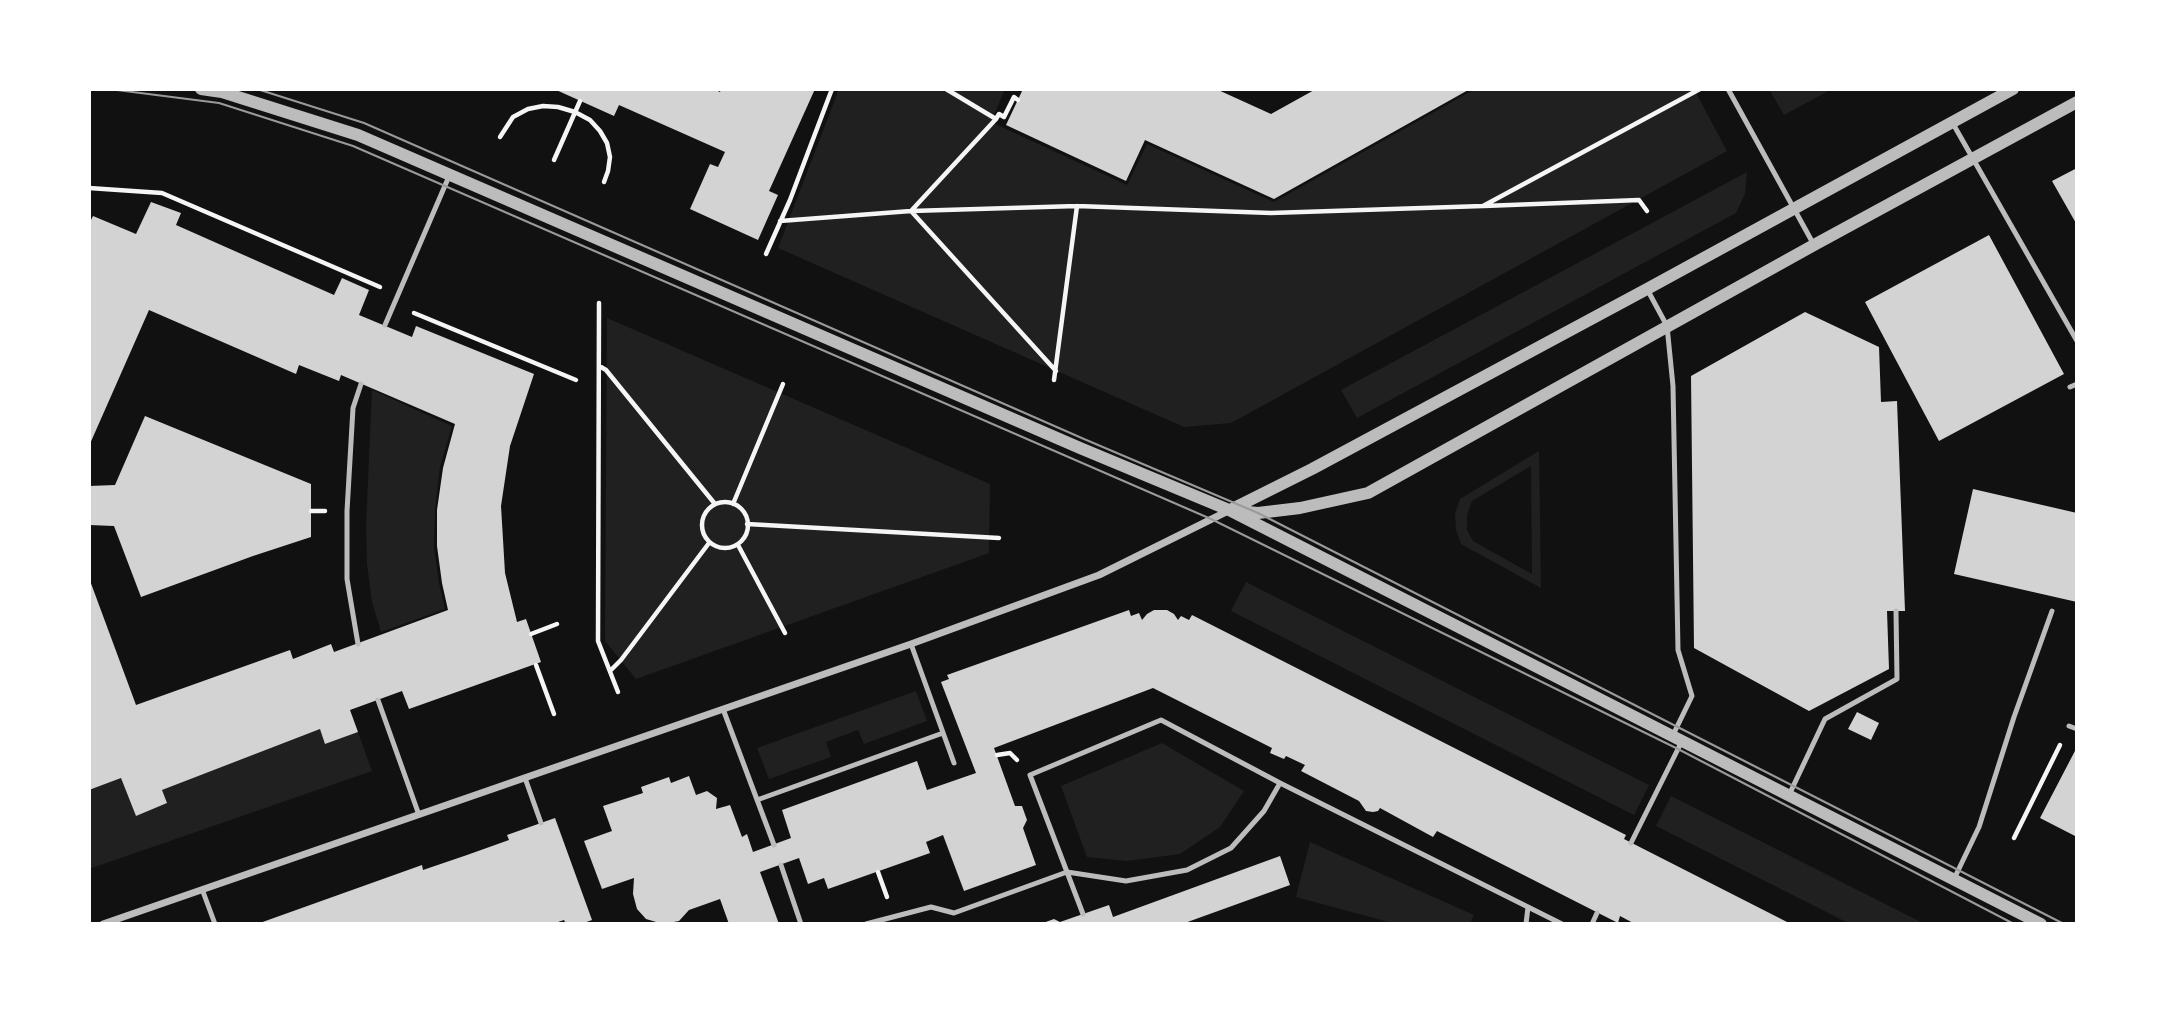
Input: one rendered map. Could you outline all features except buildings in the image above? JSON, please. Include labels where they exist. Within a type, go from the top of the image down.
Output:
[{"type":"street","points":[[201,89],[222,92],[358,135],[1229,510],[2040,924]]},
{"type":"street","points":[[103,924],[911,644],[1099,575],[1312,469],[2012,89]]},
{"type":"street","points":[[1229,510],[1258,513],[1300,508],[1367,493],[1814,244],[2077,102]]},
{"type":"lane","points":[[1728,89],[1814,244]]},
{"type":"lane","points":[[1952,122],[2077,341]]},
{"type":"lane","points":[[385,325],[450,174]]},
{"type":"lane","points":[[1631,843],[1678,738],[1692,696],[1678,650],[1674,386],[1667,326],[1647,289]]},
{"type":"lane","points":[[358,644],[347,579],[347,511],[353,408],[362,384]]},
{"type":"lane","points":[[1789,794],[1825,719],[1897,679],[1896,611]]},
{"type":"lane","points":[[1954,879],[1979,827],[2052,611]]},
{"type":"lane","points":[[911,644],[954,763]]},
{"type":"lane","points":[[378,700],[419,815]]},
{"type":"lane","points":[[723,709],[774,845]]},
{"type":"lane","points":[[1083,914],[1031,775],[1161,720],[1280,783],[1562,924]]},
{"type":"lane","points":[[2069,726],[2077,729]]},
{"type":"lane","points":[[757,800],[943,733]]},
{"type":"lane","points":[[525,778],[541,823]]},
{"type":"lane","points":[[866,924],[931,907],[954,913],[1067,872],[1126,881],[1187,870],[1231,848],[1264,811],[1280,783]]},
{"type":"lane","points":[[781,865],[801,924]]},
{"type":"lane","points":[[202,889],[215,924]]},
{"type":"lane","points":[[1526,924],[1528,907]]},
{"type":"lane","points":[[1592,924],[1597,913]]},
{"type":"path","points":[[766,254],[832,89]]},
{"type":"path","points":[[946,89],[996,119]]},
{"type":"path","points":[[1483,206],[1700,89]]},
{"type":"path","points":[[911,211],[999,114],[1004,117],[1014,97],[1018,100]]},
{"type":"path","points":[[554,160],[580,101]]},
{"type":"path","points":[[500,137],[513,117],[528,109],[543,106],[575,112],[590,120],[607,143],[610,158],[604,183]]},
{"type":"path","points":[[89,188],[162,193],[398,295]]},
{"type":"path","points":[[780,221],[911,211],[1077,206],[1271,213],[1639,200],[1647,211]]},
{"type":"path","points":[[1054,380],[1077,206]]},
{"type":"path","points":[[911,211],[1056,371]]},
{"type":"path","points":[[599,303],[598,641],[618,692]]},
{"type":"path","points":[[394,305],[576,380]]},
{"type":"path","points":[[600,366],[715,505]]},
{"type":"path","points":[[733,504],[783,384]]},
{"type":"path","points":[[733,504],[743,512],[747,532],[738,545],[723,548],[709,543],[704,536],[701,527],[703,518],[707,510],[715,505],[733,504]]},
{"type":"path","points":[[747,524],[999,538]]},
{"type":"path","points":[[610,671],[709,543]]},
{"type":"path","points":[[738,545],[785,633]]},
{"type":"path","points":[[531,634],[557,624]]},
{"type":"path","points":[[536,665],[554,714]]},
{"type":"path","points":[[2014,838],[2069,726]]},
{"type":"shaded area","points":[[839,89],[1005,89],[991,122],[1127,185],[1147,144],[1274,202],[1475,89],[1694,89],[1727,151],[1231,423],[1184,427],[778,248]]},
{"type":"shaded area","points":[[1769,89],[1832,89],[1784,115]]},
{"type":"shaded area","points":[[1747,172],[1745,194],[1736,213],[1357,418],[1341,390]]},
{"type":"shaded area","points":[[607,318],[990,484],[989,553],[636,679],[605,641]]},
{"type":"shaded area","points":[[372,390],[452,426],[440,467],[435,510],[434,547],[445,609],[381,632],[372,602],[367,564]]},
{"type":"shaded area","points":[[1539,451],[1541,588],[1461,544],[1456,530],[1455,514],[1460,499]],"holes":[[[1531,466],[1532,574],[1473,541],[1467,530],[1467,515],[1472,501]]]},
{"type":"shaded area","points":[[1246,582],[1649,785],[1634,815],[1231,611]]},
{"type":"shaded area","points":[[916,691],[927,721],[864,744],[858,730],[826,742],[831,757],[769,779],[757,748]]},
{"type":"shaded area","points":[[320,729],[326,744],[358,732],[372,771],[89,869],[89,790],[121,778],[136,816],[166,803],[162,790]]},
{"type":"shaded area","points":[[1162,743],[1244,791],[1220,827],[1180,854],[1127,861],[1087,857],[1061,786]]},
{"type":"shaded area","points":[[1671,796],[1925,924],[1850,924],[1656,826]]},
{"type":"shaded area","points":[[1310,842],[1474,915],[1470,924],[1396,924],[1296,897]]},
{"type":"tram line","points":[[109,89],[219,103],[353,146],[1211,519],[1678,749],[2014,924]]},
{"type":"tram line","points":[[257,89],[364,123],[1258,513],[2064,924]]}]
